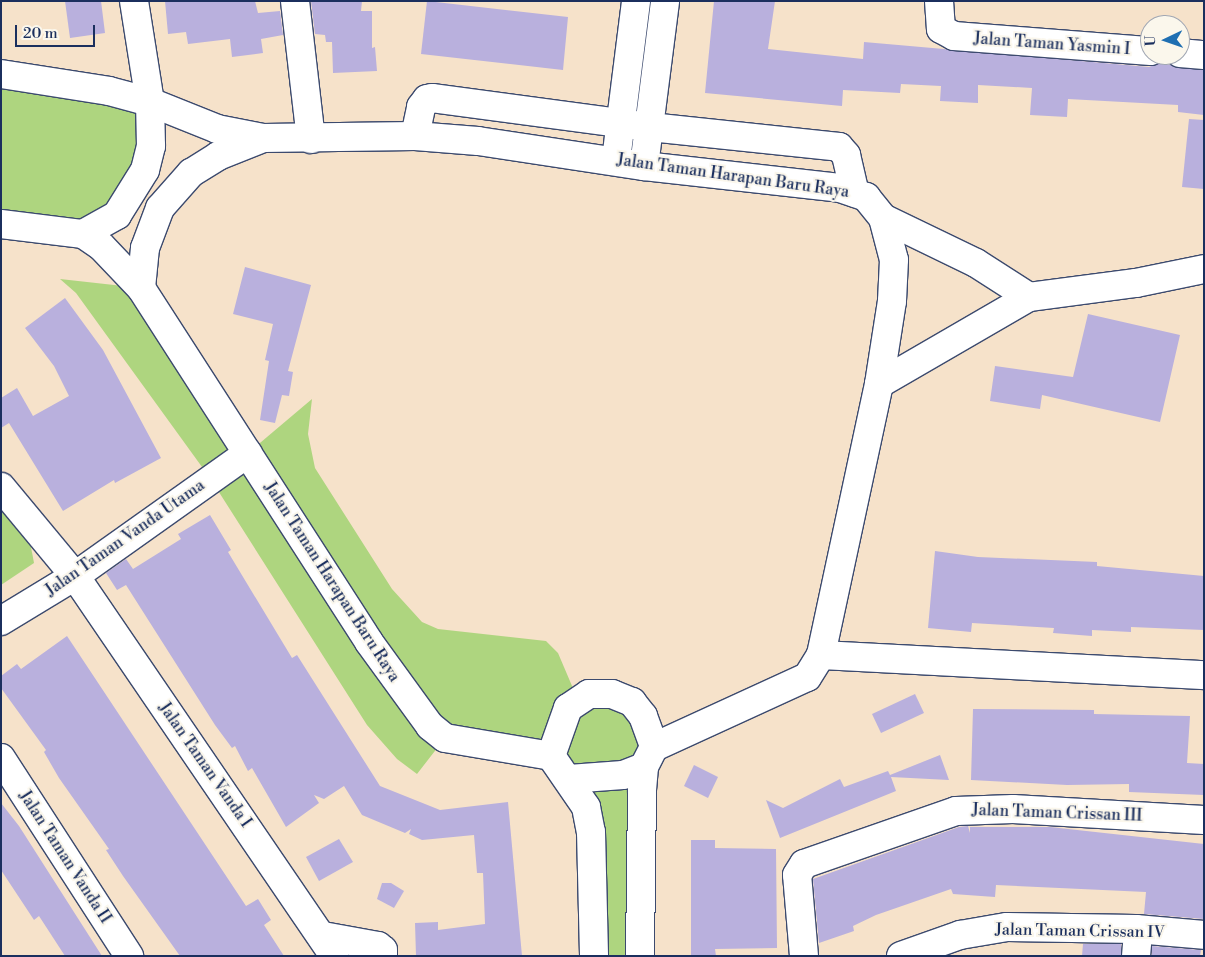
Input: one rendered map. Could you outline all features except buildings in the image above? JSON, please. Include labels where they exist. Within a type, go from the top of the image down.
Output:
[{"type":"street","points":[[82,234],[117,215],[145,170],[151,146],[150,102],[134,1]]},
{"type":"street","points":[[295,1],[312,139]]},
{"type":"street","points":[[616,160],[636,1]]},
{"type":"street","points":[[644,166],[665,1]]},
{"type":"street","name":"Jalan Taman Yasmin I","points":[[939,1],[941,29],[954,36],[1140,50]]},
{"type":"street","points":[[1190,54],[1204,55]]},
{"type":"street","name":"Jalan Taman Harapan Baru Raya","points":[[1,74],[104,90],[150,102],[216,129],[263,138],[312,139],[415,136],[478,140],[616,160],[644,166],[855,193],[866,197],[883,218],[894,260],[892,301],[879,384],[821,655],[807,677],[649,757]]},
{"type":"street","points":[[415,136],[421,108],[427,99],[432,98],[650,127],[839,147],[846,155],[855,193]]},
{"type":"street","points":[[141,288],[145,248],[160,208],[191,173],[218,156],[263,138]]},
{"type":"street","points":[[883,218],[976,263],[1029,297]]},
{"type":"street","name":"Jalan Taman Harapan Baru Raya","points":[[1,224],[82,234],[100,246],[141,288],[369,642],[430,726],[445,738],[551,756]]},
{"type":"street","points":[[879,384],[1029,297],[1136,283],[1204,269]]},
{"type":"street","name":"Jalan Taman Vanda Utama","points":[[1,621],[75,576],[248,453]]},
{"type":"street","name":"Jalan Taman Vanda I","points":[[1,487],[75,576],[328,946]]},
{"type":"street","points":[[821,655],[1204,675]]},
{"type":"street","points":[[594,956],[591,832],[586,807],[569,779],[551,756],[568,708],[589,694],[612,694],[632,702],[642,716],[649,757],[640,836],[640,956]]},
{"type":"street","points":[[569,779],[623,775],[649,757]]},
{"type":"street","name":"Jalan Taman Vanda II","points":[[1,758],[129,956]]},
{"type":"street","name":"Jalan Taman Crissan III","points":[[804,956],[797,875],[804,864],[956,811],[1013,809],[1204,820]]},
{"type":"street","name":"Jalan Taman Crissan IV","points":[[901,956],[960,935],[1007,927],[1136,929],[1204,935]]},
{"type":"street","points":[[328,946],[378,946],[383,950],[383,956]]},
{"type":"green space","points":[[1,74],[150,102],[152,126],[101,227],[1,225]]},
{"type":"green space","points":[[60,279],[141,288],[248,453],[312,399],[308,434],[315,468],[392,589],[422,622],[438,629],[546,641],[558,653],[578,700],[643,716],[641,956],[594,956],[591,832],[551,756],[445,738],[417,774],[397,759],[367,725],[210,478],[76,293]]},
{"type":"green space","points":[[1,502],[30,542],[34,563],[1,585]]}]
